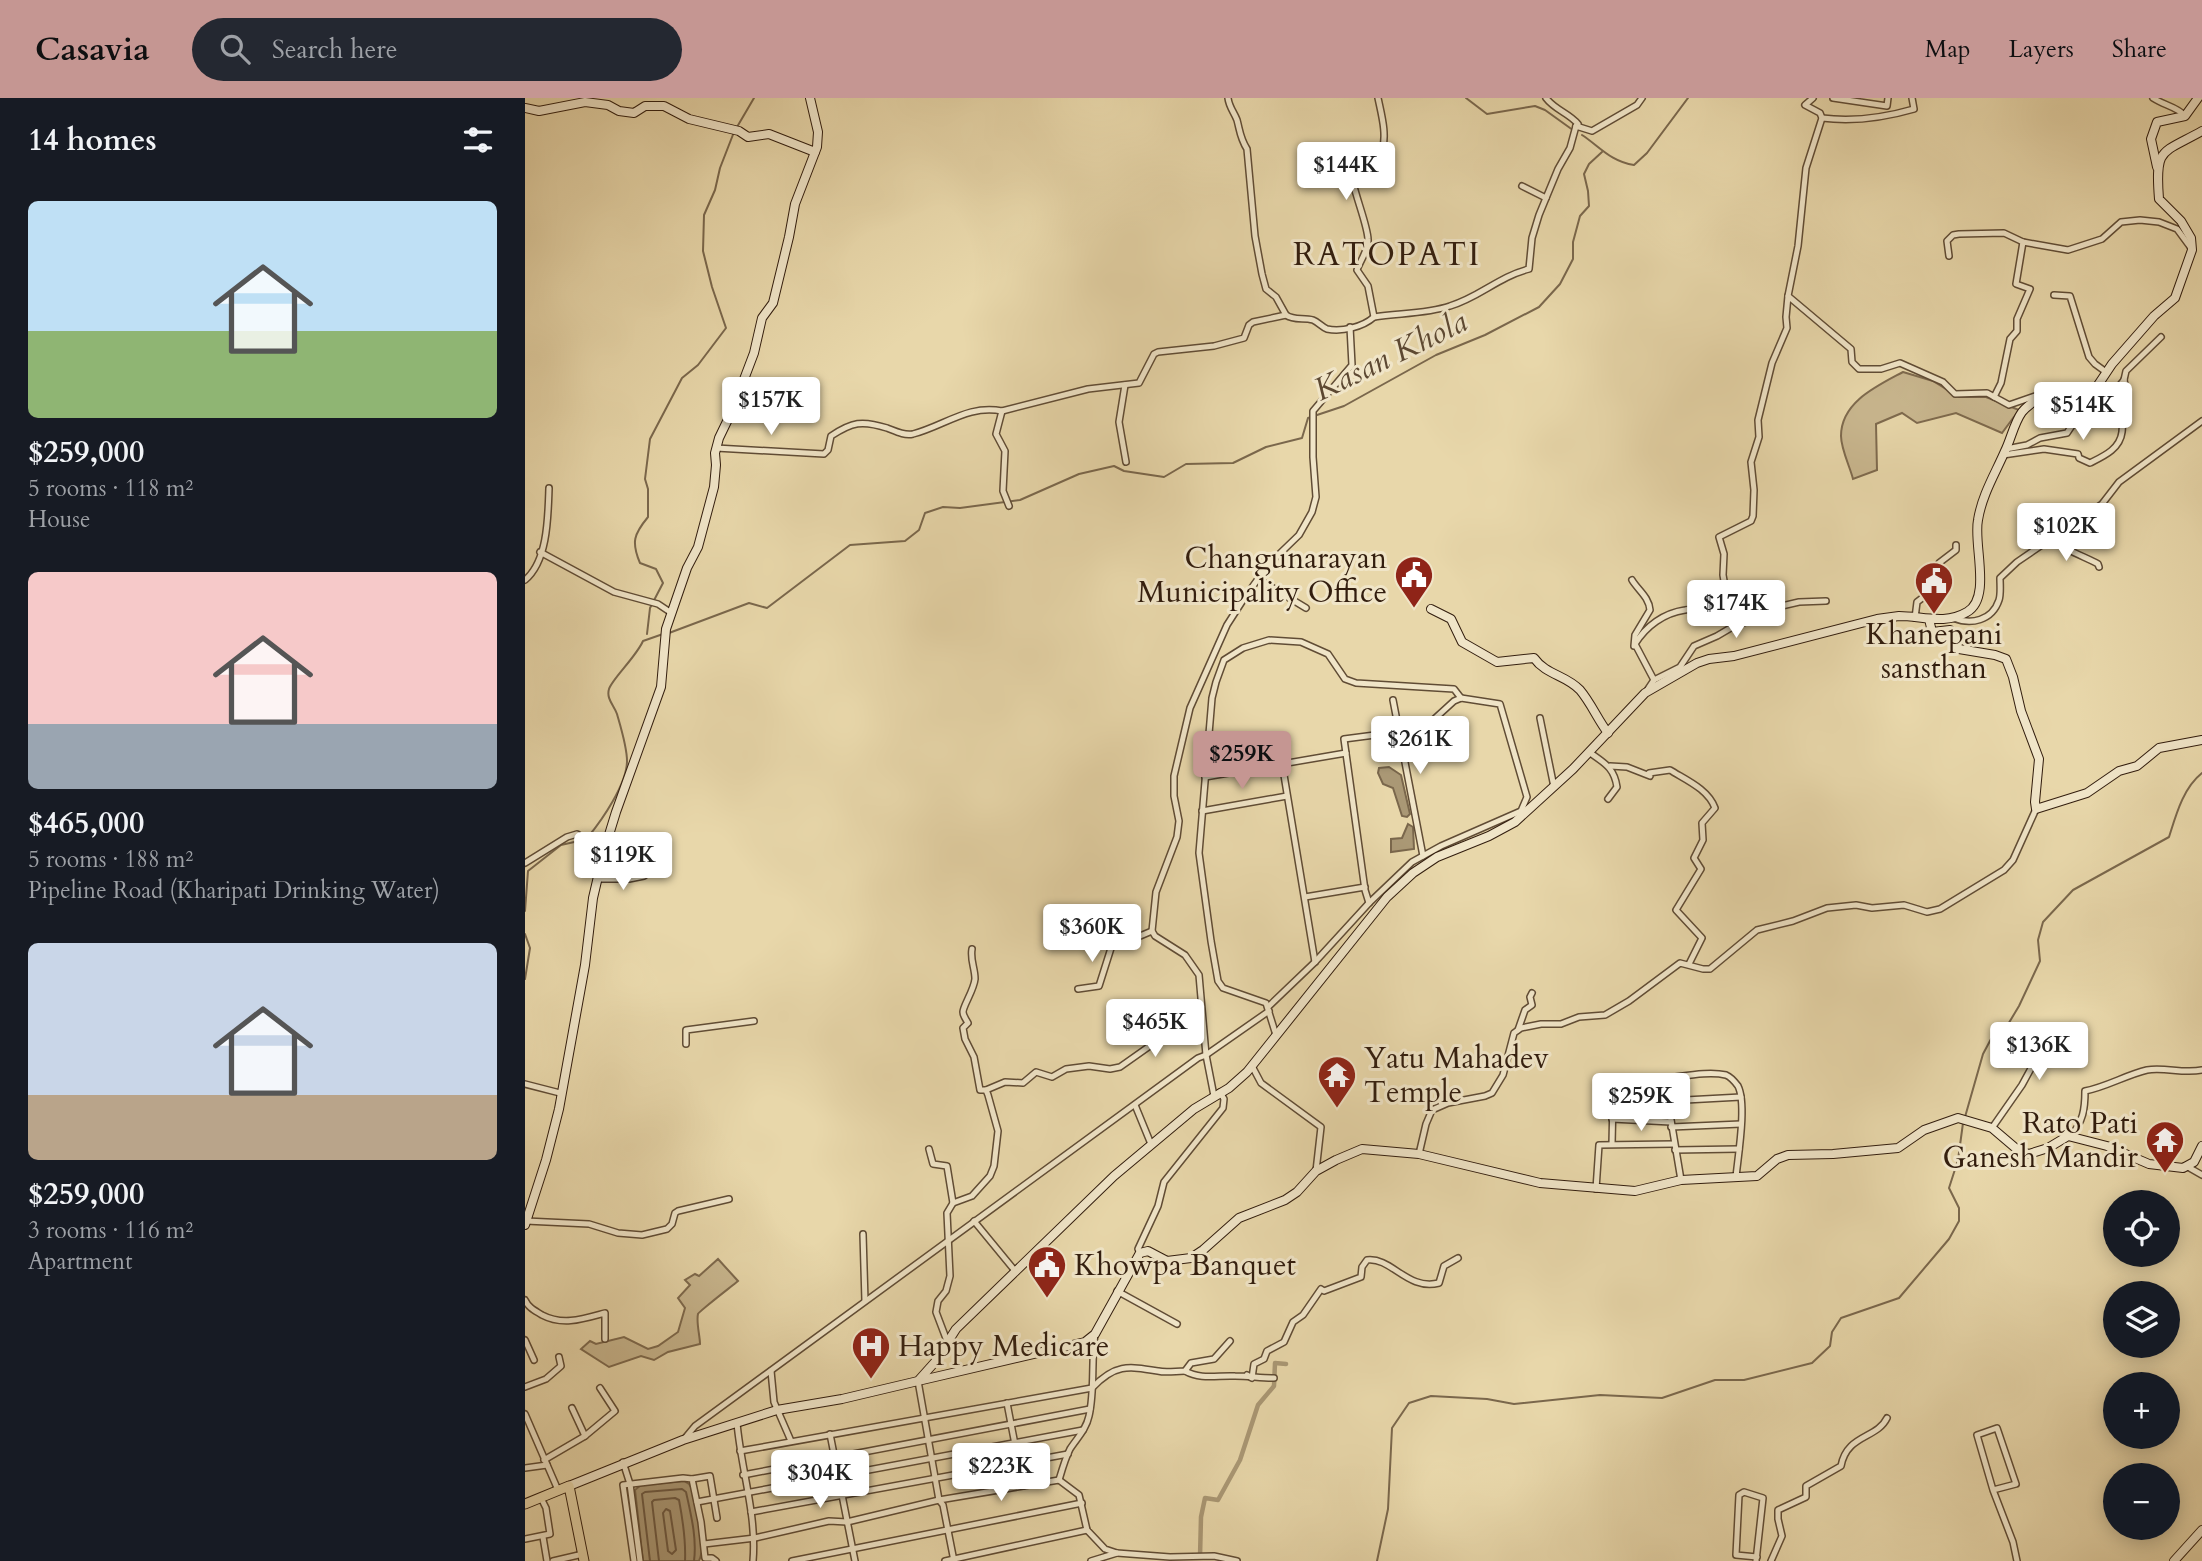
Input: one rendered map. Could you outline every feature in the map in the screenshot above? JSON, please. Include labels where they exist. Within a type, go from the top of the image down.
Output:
[{"type":"main road","points":[[526,1223],[549,1150],[604,851],[661,687],[670,612],[698,547],[714,487],[716,448],[754,353],[762,318],[773,303],[795,204],[815,152],[818,132],[810,98]]},
{"type":"main road","points":[[918,1381],[969,1316],[1151,1144],[1235,1083],[1252,1066],[1387,897],[1405,880],[1437,858],[1515,822],[1589,752],[1645,693],[1709,659],[1734,656],[1878,619],[1900,616],[1929,620],[1953,618],[1974,607],[1978,597],[1980,565],[1977,521],[1993,473],[2022,412],[2039,398],[2077,401],[2085,397],[2098,385],[2154,316],[2175,298],[2192,250],[2191,238],[2181,220],[2159,199],[2158,170],[2151,139],[2157,122],[2185,116],[2198,98]]},
{"type":"main road","points":[[525,108],[539,111],[585,102],[608,105],[619,111],[634,113],[645,106],[664,106],[689,119],[748,137],[769,134],[815,152]]},
{"type":"main road","points":[[2158,170],[2163,152],[2202,131]]},
{"type":"main road","points":[[1430,609],[1451,619],[1462,642],[1497,662],[1534,658],[1542,670],[1555,674],[1580,690],[1608,733]]},
{"type":"main road","points":[[1929,620],[1932,632],[1950,630],[1959,649],[2006,659],[2039,759],[2036,809],[2087,793],[2119,771],[2137,766],[2159,748],[2202,740]]},
{"type":"main road","points":[[525,1504],[623,1462],[777,1410],[842,1399],[1074,1346],[1089,1340],[1095,1334],[1140,1253],[1148,1251],[1167,1261],[1191,1258],[1239,1218],[1292,1196],[1316,1171],[1362,1149],[1419,1154],[1541,1183],[1635,1191],[1681,1180],[1760,1175],[1777,1159],[1788,1155],[1898,1148],[1924,1130],[1958,1118],[1992,1128],[2019,1151],[2029,1154],[2071,1136],[2107,1146],[2149,1164],[2188,1167],[2194,1162],[2202,1146]]},
{"type":"main road","points":[[569,1486],[583,1557]]},
{"type":"main road","points":[[2174,1561],[2202,1530]]},
{"type":"street","points":[[1228,98],[1229,108],[1237,117],[1240,138],[1247,149],[1255,236],[1266,289],[1276,297],[1286,315],[1313,320],[1326,329],[1366,324],[1374,317],[1450,307],[1479,294],[1506,275],[1529,269],[1532,238],[1578,124],[1572,117],[1552,106],[1546,98]]},
{"type":"street","points":[[1374,317],[1368,286],[1357,270],[1369,242],[1361,202],[1350,170],[1352,164],[1376,158],[1382,153],[1385,143],[1378,98]]},
{"type":"street","points":[[1576,126],[1592,131],[1637,105],[1642,98]]},
{"type":"street","points":[[1636,648],[1637,640],[1644,631],[1659,619],[1686,609],[1715,608],[1727,598],[1723,575],[1724,554],[1719,537],[1751,521],[1753,516],[1751,462],[1759,437],[1758,421],[1772,363],[1787,328],[1788,296],[1798,246],[1805,168],[1822,118],[1820,113],[1805,105],[1800,98]]},
{"type":"street","points":[[1805,105],[1813,98]]},
{"type":"street","points":[[1833,98],[1887,106],[1888,98]]},
{"type":"street","points":[[1822,118],[1844,121],[1883,118],[1914,109],[1912,98]]},
{"type":"street","points":[[2153,98],[2185,116]]},
{"type":"street","points":[[1522,186],[1546,198]]},
{"type":"street","points":[[1949,256],[1947,240],[1956,234],[2004,233],[2023,242],[2068,250],[2102,239],[2120,222],[2140,220],[2159,222],[2177,229],[2192,250]]},
{"type":"street","points":[[1994,397],[2001,383],[2010,339],[2017,331],[2017,319],[2030,289],[2016,284],[2023,242]]},
{"type":"street","points":[[2054,295],[2070,296],[2089,357],[2106,372]]},
{"type":"street","points":[[1788,296],[1851,349],[1852,362],[1859,369],[1881,369],[1900,363],[1943,382],[1955,394],[1987,393],[2009,405],[2035,396],[2039,398]]},
{"type":"street","points":[[716,448],[824,454],[828,450],[831,436],[847,425],[860,422],[911,435],[970,411],[989,408],[1002,411],[1088,389],[1139,383],[1154,354],[1158,352],[1214,346],[1244,338],[1252,322],[1286,315]]},
{"type":"street","points":[[1140,1253],[1138,1249],[1157,1206],[1164,1182],[1223,1108],[1224,1099],[1217,1094],[1206,1055],[1199,975],[1192,963],[1176,948],[1155,936],[1152,930],[1156,892],[1177,837],[1179,821],[1174,796],[1174,776],[1190,708],[1227,625],[1268,565],[1299,535],[1313,512],[1316,497],[1313,411],[1352,365],[1350,327]]},
{"type":"street","points":[[2005,452],[2040,438],[2067,433],[2077,418],[2096,414],[2124,380],[2126,371],[2161,337]]},
{"type":"street","points":[[2005,452],[2044,449],[2078,454],[2079,458],[2090,463],[2105,455],[2116,447],[2123,434],[2122,416],[2126,387],[2124,380]]},
{"type":"street","points":[[1125,385],[1119,422],[1126,462]]},
{"type":"street","points":[[1002,411],[996,434],[1005,451],[1003,491],[1009,506]]},
{"type":"street","points":[[1953,618],[1962,622],[1990,616],[1999,600],[2000,578],[2017,562],[2102,503],[2119,482],[2202,421]]},
{"type":"street","points":[[525,580],[536,566],[544,548],[549,488]]},
{"type":"street","points":[[2049,540],[2057,541],[2061,547],[2088,558],[2099,567]]},
{"type":"street","points":[[1915,618],[1917,602],[1942,583],[1940,563],[1956,550],[1956,545]]},
{"type":"street","points":[[540,552],[614,592],[658,604],[670,612]]},
{"type":"street","points":[[1258,579],[1305,608]]},
{"type":"street","points":[[1632,580],[1647,598],[1650,610],[1635,635],[1633,646],[1654,680]]},
{"type":"street","points":[[1645,693],[1654,680],[1680,667],[1694,646],[1734,626],[1758,618],[1773,608],[1799,602],[1826,601]]},
{"type":"street","points":[[1276,1035],[1266,1003],[1223,988],[1217,981],[1199,853],[1212,698],[1224,660],[1243,648],[1269,640],[1301,642],[1328,654],[1345,679],[1356,683],[1454,689],[1461,698]]},
{"type":"street","points":[[683,1440],[695,1426],[1268,1009],[1412,862],[1441,846],[1521,811],[1527,797],[1502,706],[1489,701],[1456,699],[1431,722],[1344,739],[1369,903]]},
{"type":"street","points":[[1393,701],[1423,856]]},
{"type":"street","points":[[1540,718],[1553,787]]},
{"type":"street","points":[[1205,777],[1346,752]]},
{"type":"street","points":[[1589,752],[1614,771],[1617,786],[1608,799]]},
{"type":"street","points":[[1282,763],[1315,962]]},
{"type":"street","points":[[1610,766],[1627,767],[1650,776],[1649,773],[1670,770],[1701,789],[1715,808],[1702,823],[1703,840],[1695,858],[1701,869],[1676,910],[1702,938],[1689,964]]},
{"type":"street","points":[[1202,811],[1287,796]]},
{"type":"street","points":[[1518,1030],[1533,1025],[1561,1024],[1579,1017],[1605,1015],[1652,985],[1677,964],[1710,969],[1757,930],[1826,908],[1903,905],[1927,912],[1940,909],[2004,870],[2013,860],[2036,809]]},
{"type":"street","points":[[525,863],[567,837],[577,834],[604,851]]},
{"type":"street","points":[[597,879],[644,876]]},
{"type":"street","points":[[1305,897],[1365,887]]},
{"type":"street","points":[[1066,934],[1111,945],[1121,944],[1152,930]]},
{"type":"street","points":[[1079,989],[1099,986],[1111,945]]},
{"type":"street","points":[[972,949],[975,977],[963,1015],[968,1023],[963,1028],[965,1039],[974,1056],[981,1090],[1005,1082],[1023,1083],[1036,1072],[1052,1077],[1066,1069],[1089,1066],[1110,1069],[1120,1067],[1154,1043],[1177,1022],[1201,1009]]},
{"type":"street","points":[[1419,1154],[1432,1110],[1485,1096],[1495,1089],[1503,1075],[1513,1036],[1525,1010],[1532,1005],[1532,993]]},
{"type":"street","points":[[686,1044],[686,1030],[754,1020]]},
{"type":"street","points":[[1992,1128],[2027,1077],[2040,1052],[2058,1049],[2061,1040],[2072,1028]]},
{"type":"street","points":[[1252,1066],[1261,1083],[1321,1126],[1316,1171]]},
{"type":"street","points":[[2071,1136],[2081,1124],[2085,1110],[2085,1091],[2148,1070],[2202,1070]]},
{"type":"street","points":[[1607,1077],[1728,1075],[1738,1087],[1741,1097],[1736,1177]]},
{"type":"street","points":[[1664,1078],[1681,1180]]},
{"type":"street","points":[[525,1084],[560,1093]]},
{"type":"street","points":[[947,1341],[936,1312],[938,1301],[949,1284],[951,1265],[947,1213],[953,1203],[972,1196],[990,1176],[994,1166],[997,1120],[986,1090]]},
{"type":"street","points":[[1612,1144],[1613,1099],[1667,1101],[1741,1097]]},
{"type":"street","points":[[1135,1105],[1151,1144]]},
{"type":"street","points":[[1612,1119],[1671,1124],[1741,1124]]},
{"type":"street","points":[[1596,1189],[1597,1150],[1603,1144],[1739,1149]]},
{"type":"street","points":[[929,1149],[933,1164],[947,1166],[953,1203]]},
{"type":"street","points":[[2188,1167],[2202,1175]]},
{"type":"street","points":[[526,1223],[589,1224],[618,1233],[642,1235],[667,1229],[678,1211],[729,1199]]},
{"type":"street","points":[[974,1222],[1016,1272]]},
{"type":"street","points":[[863,1234],[865,1301]]},
{"type":"street","points":[[1249,1376],[1254,1364],[1264,1359],[1267,1351],[1284,1342],[1293,1322],[1303,1315],[1321,1289],[1324,1291],[1361,1277],[1362,1267],[1367,1260],[1376,1260],[1418,1284],[1433,1285],[1439,1283],[1444,1266],[1458,1258]]},
{"type":"street","points":[[1117,1291],[1177,1324]]},
{"type":"street","points":[[525,1300],[526,1307],[563,1322],[605,1313],[605,1339]]},
{"type":"street","points":[[1059,1480],[1068,1454],[1083,1430],[1090,1409],[1095,1334]]},
{"type":"street","points":[[525,1340],[534,1360]]},
{"type":"street","points":[[1185,1371],[1191,1363],[1213,1359],[1230,1341]]},
{"type":"street","points":[[525,1387],[551,1375],[561,1366],[559,1357]]},
{"type":"street","points":[[740,1451],[1092,1388],[1109,1373],[1135,1366],[1161,1372],[1185,1371],[1192,1375],[1274,1378]]},
{"type":"street","points":[[771,1371],[774,1402],[791,1441]]},
{"type":"street","points":[[918,1381],[927,1441],[954,1560]]},
{"type":"street","points":[[525,1468],[546,1463],[615,1411],[600,1388]]},
{"type":"street","points":[[1007,1403],[1023,1486]]},
{"type":"street","points":[[572,1408],[585,1436]]},
{"type":"street","points":[[743,1475],[1090,1409]]},
{"type":"street","points":[[525,1414],[558,1490]]},
{"type":"street","points":[[1761,1508],[1778,1510],[1807,1497],[1806,1486],[1841,1466],[1843,1454],[1861,1438],[1884,1425],[1887,1418]]},
{"type":"street","points":[[737,1423],[743,1475],[755,1538],[753,1561]]},
{"type":"street","points":[[1993,1490],[2015,1484],[1997,1428],[1977,1435],[1993,1490],[2013,1542],[2017,1561]]},
{"type":"street","points":[[697,1502],[1083,1430]]},
{"type":"street","points":[[830,1434],[855,1561]]},
{"type":"street","points":[[751,1511],[1068,1454]]},
{"type":"street","points":[[623,1462],[630,1484],[640,1561]]},
{"type":"street","points":[[634,1561],[624,1485],[710,1476],[717,1518]]},
{"type":"street","points":[[692,1479],[705,1558],[716,1561]]},
{"type":"street","points":[[704,1544],[755,1538],[829,1521],[847,1522],[939,1500],[1059,1480],[1079,1495],[1087,1530],[1105,1549],[1156,1558],[1214,1556],[1237,1561]]},
{"type":"street","points":[[1744,1492],[1763,1498],[1757,1559],[1736,1555],[1739,1495],[1744,1492]]},
{"type":"street","points":[[525,1539],[550,1534],[546,1508],[541,1498]]},
{"type":"street","points":[[792,1561],[1082,1503]]},
{"type":"street","points":[[1771,1561],[1782,1536],[1777,1519],[1778,1510]]},
{"type":"street","points":[[945,1561],[1087,1530]]},
{"type":"street","points":[[543,1536],[547,1561]]},
{"type":"street","points":[[1091,1561],[1117,1553]]},
{"type":"street","points":[[553,1561],[583,1557]]},
{"type":"shaded area","points":[[1903,372],[1933,381],[1959,397],[1986,397],[2019,410],[2002,433],[1956,413],[1917,423],[1902,413],[1876,424],[1877,470],[1853,479],[1841,441],[1847,414],[1862,396]]},
{"type":"shaded area","points":[[718,1259],[738,1281],[698,1314],[700,1344],[668,1352],[654,1360],[641,1356],[609,1367],[581,1349],[590,1341],[596,1344],[624,1337],[648,1349],[658,1346],[678,1332],[685,1308],[678,1298],[690,1285],[685,1280],[695,1274],[699,1276]]},
{"type":"water","points":[[1389,767],[1401,775],[1410,814],[1407,817],[1402,816],[1393,788],[1383,784],[1378,773],[1379,768]]},
{"type":"water","points":[[1408,824],[1413,827],[1414,849],[1391,852],[1391,839],[1402,838]]},
{"type":"water","points":[[684,1481],[693,1490],[701,1526],[699,1561],[643,1561],[635,1490],[641,1485]]},
{"type":"waterway","points":[[737,127],[754,98]]},
{"type":"waterway","name":"Kasan Khola","points":[[1466,98],[1487,114],[1535,106],[1577,133]]},
{"type":"waterway","points":[[1582,135],[1612,157],[1634,165],[1647,153],[1688,98]]},
{"type":"waterway","points":[[647,634],[650,608],[663,583],[656,569],[640,563],[635,549],[637,533],[648,517],[648,489],[645,479],[650,439],[682,378],[698,365],[726,328],[703,251],[704,215],[734,132]]},
{"type":"waterway","name":"Kasan Khola","points":[[669,633],[749,603],[767,608],[850,545],[905,541],[919,530],[925,513],[943,507],[960,508],[1020,500],[1079,474],[1114,466],[1124,471],[1164,477],[1186,464],[1233,463],[1266,447],[1302,438],[1308,418],[1344,406],[1436,355],[1485,335],[1539,307],[1560,284],[1573,259],[1573,242],[1580,216],[1589,206],[1584,174],[1589,164],[1602,152]]},
{"type":"waterway","name":"Kasan Khola","points":[[588,837],[613,801],[626,770],[625,744],[617,714],[609,699],[609,689],[643,641],[663,634]]},
{"type":"waterway","points":[[1965,1117],[1983,1054],[1991,1039],[2001,1036],[2019,1006],[2040,961],[2038,940],[2043,922],[2073,890],[2169,837],[2185,794],[2202,773]]},
{"type":"waterway","name":"Kasan Khola","points":[[525,911],[528,871],[561,845],[583,840]]},
{"type":"waterway","name":"Kasan Khola","points":[[525,934],[530,948],[525,979]]},
{"type":"waterway","points":[[1377,1561],[1388,1509],[1392,1428],[1409,1403],[1431,1396],[1487,1399],[1514,1404],[1600,1395],[1662,1398],[1715,1380],[1744,1380],[1812,1363],[1830,1346],[1832,1332],[1841,1318],[1899,1298],[1949,1239],[1959,1221],[1959,1208],[1949,1188],[1958,1160],[1963,1123]]},
{"type":"waterway","points":[[1200,1557],[1201,1517],[1205,1498],[1218,1500],[1240,1460],[1258,1405],[1274,1386],[1275,1363],[1286,1364]]},
{"type":"place","name":"Changunarayan Municipality Office","points":[[1414,609]]},
{"type":"place","name":"Khanepani sansthan","points":[[1934,615]]},
{"type":"place","name":"Yatu Mahadev Temple","points":[[1337,1109]]},
{"type":"place","name":"Rato Pati Ganesh Mandir","points":[[2165,1174]]},
{"type":"place","name":"Khowpa Banquet","points":[[1047,1299]]},
{"type":"place","name":"Happy Medicare","points":[[871,1380]]},
{"type":"district","name":"RATOPATI","points":[[1387,254]]}]
